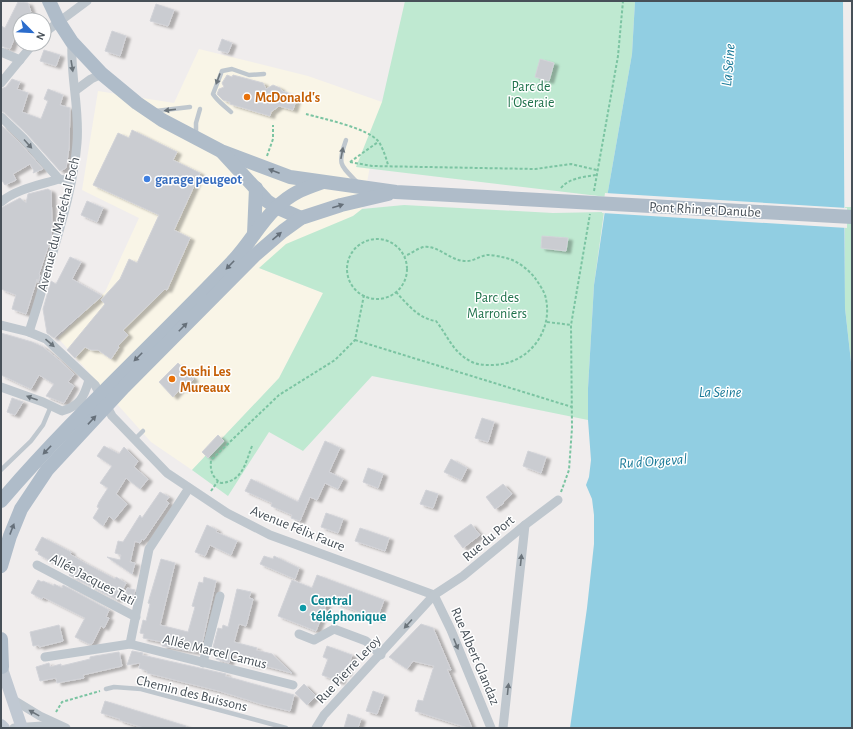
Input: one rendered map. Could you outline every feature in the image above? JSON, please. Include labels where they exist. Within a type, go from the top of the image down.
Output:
[{"type":"main road","points":[[49,1],[59,22],[72,42],[102,74],[162,120],[221,151],[290,177],[396,192]]},
{"type":"main road","points":[[221,151],[267,200],[276,207],[301,218]]},
{"type":"main road","points":[[290,177],[297,191],[301,218]]},
{"type":"main road","points":[[1,566],[12,529],[26,499],[47,470],[104,400],[234,261],[276,207],[297,191],[325,182]]},
{"type":"main road","points":[[254,234],[256,188]]},
{"type":"main road","points":[[1,502],[31,466],[69,428],[104,400],[254,256],[283,232],[301,218],[341,205],[396,192]]},
{"type":"main road","name":"Pont Rhin et Danube","points":[[396,192],[559,197],[852,217]]},
{"type":"main road","points":[[1,639],[1,667],[12,699],[19,728]]},
{"type":"main road","points":[[1,725],[4,728]]},
{"type":"street","points":[[52,27],[87,1]]},
{"type":"street","name":"Avenue du Maréchal Foch","points":[[29,332],[59,233],[71,183],[78,142],[76,90],[71,59],[72,42]]},
{"type":"street","points":[[1,52],[20,60]]},
{"type":"street","points":[[1,83],[26,52]]},
{"type":"street","points":[[76,90],[91,79],[102,74]]},
{"type":"street","points":[[1,117],[23,138],[59,179],[71,183]]},
{"type":"street","points":[[1,202],[21,191],[59,179]]},
{"type":"street","name":"Avenue Félix Faure","points":[[1,325],[29,332],[46,339],[97,387],[112,416],[167,472],[226,513],[270,535],[434,596]]},
{"type":"street","points":[[62,411],[80,402],[86,391],[89,380]]},
{"type":"street","points":[[1,387],[62,411],[69,428]]},
{"type":"street","points":[[45,657],[130,644],[149,548],[189,488]]},
{"type":"street","name":"Rue du Port","points":[[434,596],[463,576],[558,500]]},
{"type":"street","points":[[503,728],[525,525]]},
{"type":"street","name":"Allée Jacques Tati","points":[[37,565],[136,617]]},
{"type":"street","points":[[203,663],[220,596]]},
{"type":"street","name":"Rue Pierre Leroy","points":[[316,728],[324,715],[434,596]]},
{"type":"street","name":"Rue Albert Glandaz","points":[[434,596],[451,630],[492,728]]},
{"type":"street","points":[[299,634],[314,640],[334,629],[366,641],[381,655]]},
{"type":"street","name":"Allée Marcel Camus","points":[[130,644],[293,686]]},
{"type":"street","points":[[12,699],[54,727]]},
{"type":"street","points":[[19,728],[54,727]]},
{"type":"lane","points":[[231,112],[222,104],[217,102],[213,94],[222,71],[232,69],[249,75],[264,74]]},
{"type":"lane","points":[[151,112],[190,107]]},
{"type":"lane","points":[[197,138],[196,123],[200,109]]},
{"type":"lane","points":[[346,140],[340,156],[342,168],[362,186]]},
{"type":"lane","points":[[1,470],[31,441],[44,425],[51,406]]},
{"type":"lane","points":[[134,440],[143,431]]},
{"type":"lane","name":"Chemin des Buissons","points":[[106,689],[114,687],[141,689],[286,728]]},
{"type":"path","points":[[593,195],[618,56],[623,1]]},
{"type":"path","points":[[306,114],[364,131],[378,142],[386,156],[388,165]]},
{"type":"path","points":[[266,160],[273,139],[273,125]]},
{"type":"path","points":[[378,142],[350,162],[372,166],[388,165],[535,169],[571,164],[597,170]]},
{"type":"path","points":[[559,197],[561,189],[565,184],[578,178],[596,174]]},
{"type":"path","points":[[558,500],[569,470],[572,407],[572,325],[591,209]]},
{"type":"path","points":[[371,239],[383,240],[394,244],[400,249],[404,256],[407,262],[404,282],[396,292],[389,296],[372,298],[357,291],[352,284],[347,269],[348,261],[352,253],[363,242],[371,239]]},
{"type":"path","points":[[396,292],[418,314],[428,320],[436,321],[457,351],[471,362],[480,365],[501,365],[516,360],[528,353],[538,341],[547,322],[546,298],[540,285],[530,272],[517,262],[503,257],[487,256],[466,261],[453,258],[433,248],[424,247],[404,256]]},
{"type":"path","points":[[252,446],[238,477],[230,482],[221,483],[210,471],[211,460],[279,395],[335,360],[355,340],[364,295]]},
{"type":"path","points":[[547,322],[572,325]]},
{"type":"path","points":[[355,340],[572,407]]},
{"type":"path","points":[[56,712],[62,702],[106,689]]},
{"type":"shaded area","points":[[199,49],[308,76],[382,102],[362,209],[353,216],[259,268],[323,293],[279,378],[192,470],[151,442],[58,338],[105,292],[139,218],[82,190],[98,91],[174,103]]},
{"type":"green space","name":"Parc de l'Oseraie","points":[[405,1],[635,1],[632,54],[607,197],[356,167],[382,102]]},
{"type":"green space","name":"Parc des Marroniers","points":[[404,205],[553,213],[604,212],[594,285],[588,388],[588,420],[372,376],[303,451],[269,432],[228,496],[192,470],[279,378],[323,293],[259,268],[286,244],[353,216],[362,209]]},
{"type":"green space","points":[[845,207],[852,207],[852,371],[845,308]]},
{"type":"water","name":"La Seine","points":[[635,1],[843,1],[845,308],[852,371],[852,728],[570,728],[587,608],[594,544],[594,515],[592,499],[586,485],[589,477],[591,460],[588,420],[588,388],[594,285],[607,197],[632,54]]},
{"type":"pier","points":[[605,193],[847,208],[847,228],[602,213]]},
{"type":"building","points":[[18,2],[28,3],[31,12],[13,12]]},
{"type":"building","points":[[156,4],[174,10],[168,26],[150,21]]},
{"type":"building","points":[[12,14],[12,44],[10,49],[1,46],[1,26],[5,28]]},
{"type":"building","points":[[112,31],[126,36],[120,56],[105,51]]},
{"type":"building","points":[[222,39],[232,43],[228,53],[218,50]]},
{"type":"building","points":[[43,52],[50,52],[60,55],[56,66],[40,61]]},
{"type":"building","points":[[540,59],[554,63],[549,81],[535,77]]},
{"type":"building","name":"McDonald's","points":[[227,75],[232,77],[233,75],[263,83],[266,89],[273,85],[280,88],[282,91],[297,96],[293,110],[279,106],[271,112],[270,116],[230,104],[230,102],[223,100],[217,94],[219,89],[224,87],[222,83]]},
{"type":"building","points":[[12,79],[20,82],[17,89],[28,93],[22,112],[41,119],[48,101],[44,99],[48,89],[63,95],[60,105],[70,108],[69,148],[66,168],[60,171],[27,134],[1,111],[1,89],[6,87]]},
{"type":"building","points":[[1,125],[19,142],[43,169],[33,173],[34,171],[30,164],[13,174],[16,180],[5,185],[1,179]]},
{"type":"building","points":[[132,130],[177,152],[173,160],[200,173],[174,230],[190,238],[167,290],[165,289],[123,330],[128,335],[118,346],[119,347],[111,359],[98,350],[91,350],[85,347],[75,358],[67,350],[105,304],[101,300],[120,279],[129,259],[137,263],[159,215],[93,185],[118,133],[129,138]]},
{"type":"building","points":[[48,189],[51,191],[51,238],[39,274],[38,283],[37,279],[26,314],[12,309],[16,295],[1,289],[1,208],[20,198],[26,203],[28,194]]},
{"type":"building","points":[[87,201],[103,208],[97,222],[81,215]]},
{"type":"building","points":[[542,236],[568,238],[566,251],[541,248]]},
{"type":"building","points":[[70,257],[81,262],[72,279],[102,296],[54,338],[47,333],[43,309],[51,281],[56,284]]},
{"type":"building","points":[[1,333],[32,342],[43,347],[74,374],[68,382],[74,386],[64,403],[46,396],[54,384],[39,375],[31,389],[1,375]]},
{"type":"building","points":[[178,363],[194,379],[183,390],[181,388],[173,397],[159,382]]},
{"type":"building","points":[[12,398],[23,402],[15,415],[7,412]]},
{"type":"building","points":[[482,418],[494,422],[488,442],[475,438]]},
{"type":"building","points":[[218,435],[224,441],[208,458],[202,452]]},
{"type":"building","points":[[325,441],[340,448],[329,472],[343,479],[338,489],[325,483],[317,500],[310,497],[300,521],[291,518],[292,515],[271,506],[272,503],[245,491],[251,479],[298,502]]},
{"type":"building","points":[[104,446],[119,454],[124,447],[138,461],[134,467],[148,479],[140,489],[126,478],[116,494],[127,504],[114,520],[109,516],[103,526],[93,518],[99,508],[97,507],[99,502],[108,488],[100,483],[112,466],[97,456]]},
{"type":"building","points":[[528,451],[546,457],[541,473],[523,466]]},
{"type":"building","points":[[451,459],[467,468],[461,480],[444,472]]},
{"type":"building","points":[[368,468],[383,474],[378,488],[363,482]]},
{"type":"building","points":[[503,484],[512,494],[503,502],[504,503],[495,509],[486,497]]},
{"type":"building","points":[[426,490],[438,494],[433,508],[420,504]]},
{"type":"building","points":[[160,492],[169,497],[166,501],[169,503],[144,540],[142,539],[140,543],[135,541],[130,562],[135,563],[132,574],[107,557],[120,560],[121,555],[115,553],[118,541],[123,542],[140,515],[142,518]]},
{"type":"building","points":[[326,513],[343,519],[338,533],[321,527]]},
{"type":"building","points":[[471,524],[480,535],[463,548],[454,536]]},
{"type":"building","points":[[207,525],[217,530],[216,532],[237,541],[231,555],[210,545],[205,556],[195,552]]},
{"type":"building","points":[[360,528],[389,538],[385,551],[355,541]]},
{"type":"building","points":[[42,537],[71,552],[70,554],[85,563],[115,579],[116,577],[126,583],[117,600],[69,575],[71,572],[67,569],[38,554],[39,552],[35,550]]},
{"type":"building","points":[[264,556],[273,559],[274,556],[299,568],[295,579],[260,564]]},
{"type":"building","points":[[161,559],[175,563],[160,625],[188,632],[195,607],[192,606],[199,582],[203,583],[204,577],[216,581],[201,648],[197,647],[196,652],[162,646],[162,642],[143,638],[144,634],[140,633],[143,620],[146,621],[150,604],[148,603]]},
{"type":"building","name":"Central téléphonique","points":[[317,575],[384,600],[377,619],[328,600],[316,631],[278,616],[292,580],[312,588]]},
{"type":"building","points":[[38,580],[54,586],[54,584],[62,588],[63,585],[109,610],[106,617],[109,618],[104,628],[101,626],[92,644],[75,637],[85,618],[43,597],[42,599],[31,593]]},
{"type":"building","points":[[127,588],[135,590],[132,602],[125,600]]},
{"type":"building","points":[[237,589],[251,592],[249,598],[253,599],[246,626],[239,624],[234,642],[257,648],[256,650],[272,654],[292,673],[258,664],[258,666],[247,663],[248,659],[231,654],[229,663],[216,659],[218,653],[212,651],[218,628],[222,629],[223,625],[228,627]]},
{"type":"building","points":[[421,624],[433,628],[451,670],[447,669],[472,728],[415,711],[418,700],[423,701],[434,666],[413,661],[407,669],[389,657]]},
{"type":"building","points":[[59,625],[63,641],[39,647],[39,645],[33,646],[30,632]]},
{"type":"building","points":[[327,646],[352,655],[346,674],[343,673],[340,682],[322,675],[328,659],[323,657]]},
{"type":"building","points":[[132,651],[143,653],[142,655],[226,674],[225,676],[294,695],[290,711],[147,673],[147,671],[139,668],[140,663],[127,665]]},
{"type":"building","points":[[119,652],[122,666],[83,675],[84,678],[57,683],[56,678],[40,681],[36,667],[49,663],[50,667],[61,664],[61,666],[90,659],[90,657]]},
{"type":"building","points":[[304,684],[316,696],[307,705],[295,693]]},
{"type":"building","points":[[373,691],[384,695],[377,714],[366,711]]},
{"type":"building","points":[[105,701],[186,726],[186,728],[144,728],[119,720],[120,719],[101,713]]},
{"type":"building","points":[[348,714],[361,719],[358,728],[344,728]]},
{"type":"place","name":"McDonald's","points":[[247,97]]},
{"type":"place","name":"garage peugeot","points":[[147,179]]},
{"type":"place","name":"Sushi Les Mureaux","points":[[172,379]]},
{"type":"place","name":"Central téléphonique","points":[[303,608]]},
{"type":"water label","name":"Ru d'Orgeval","points":[[653,461]]}]
